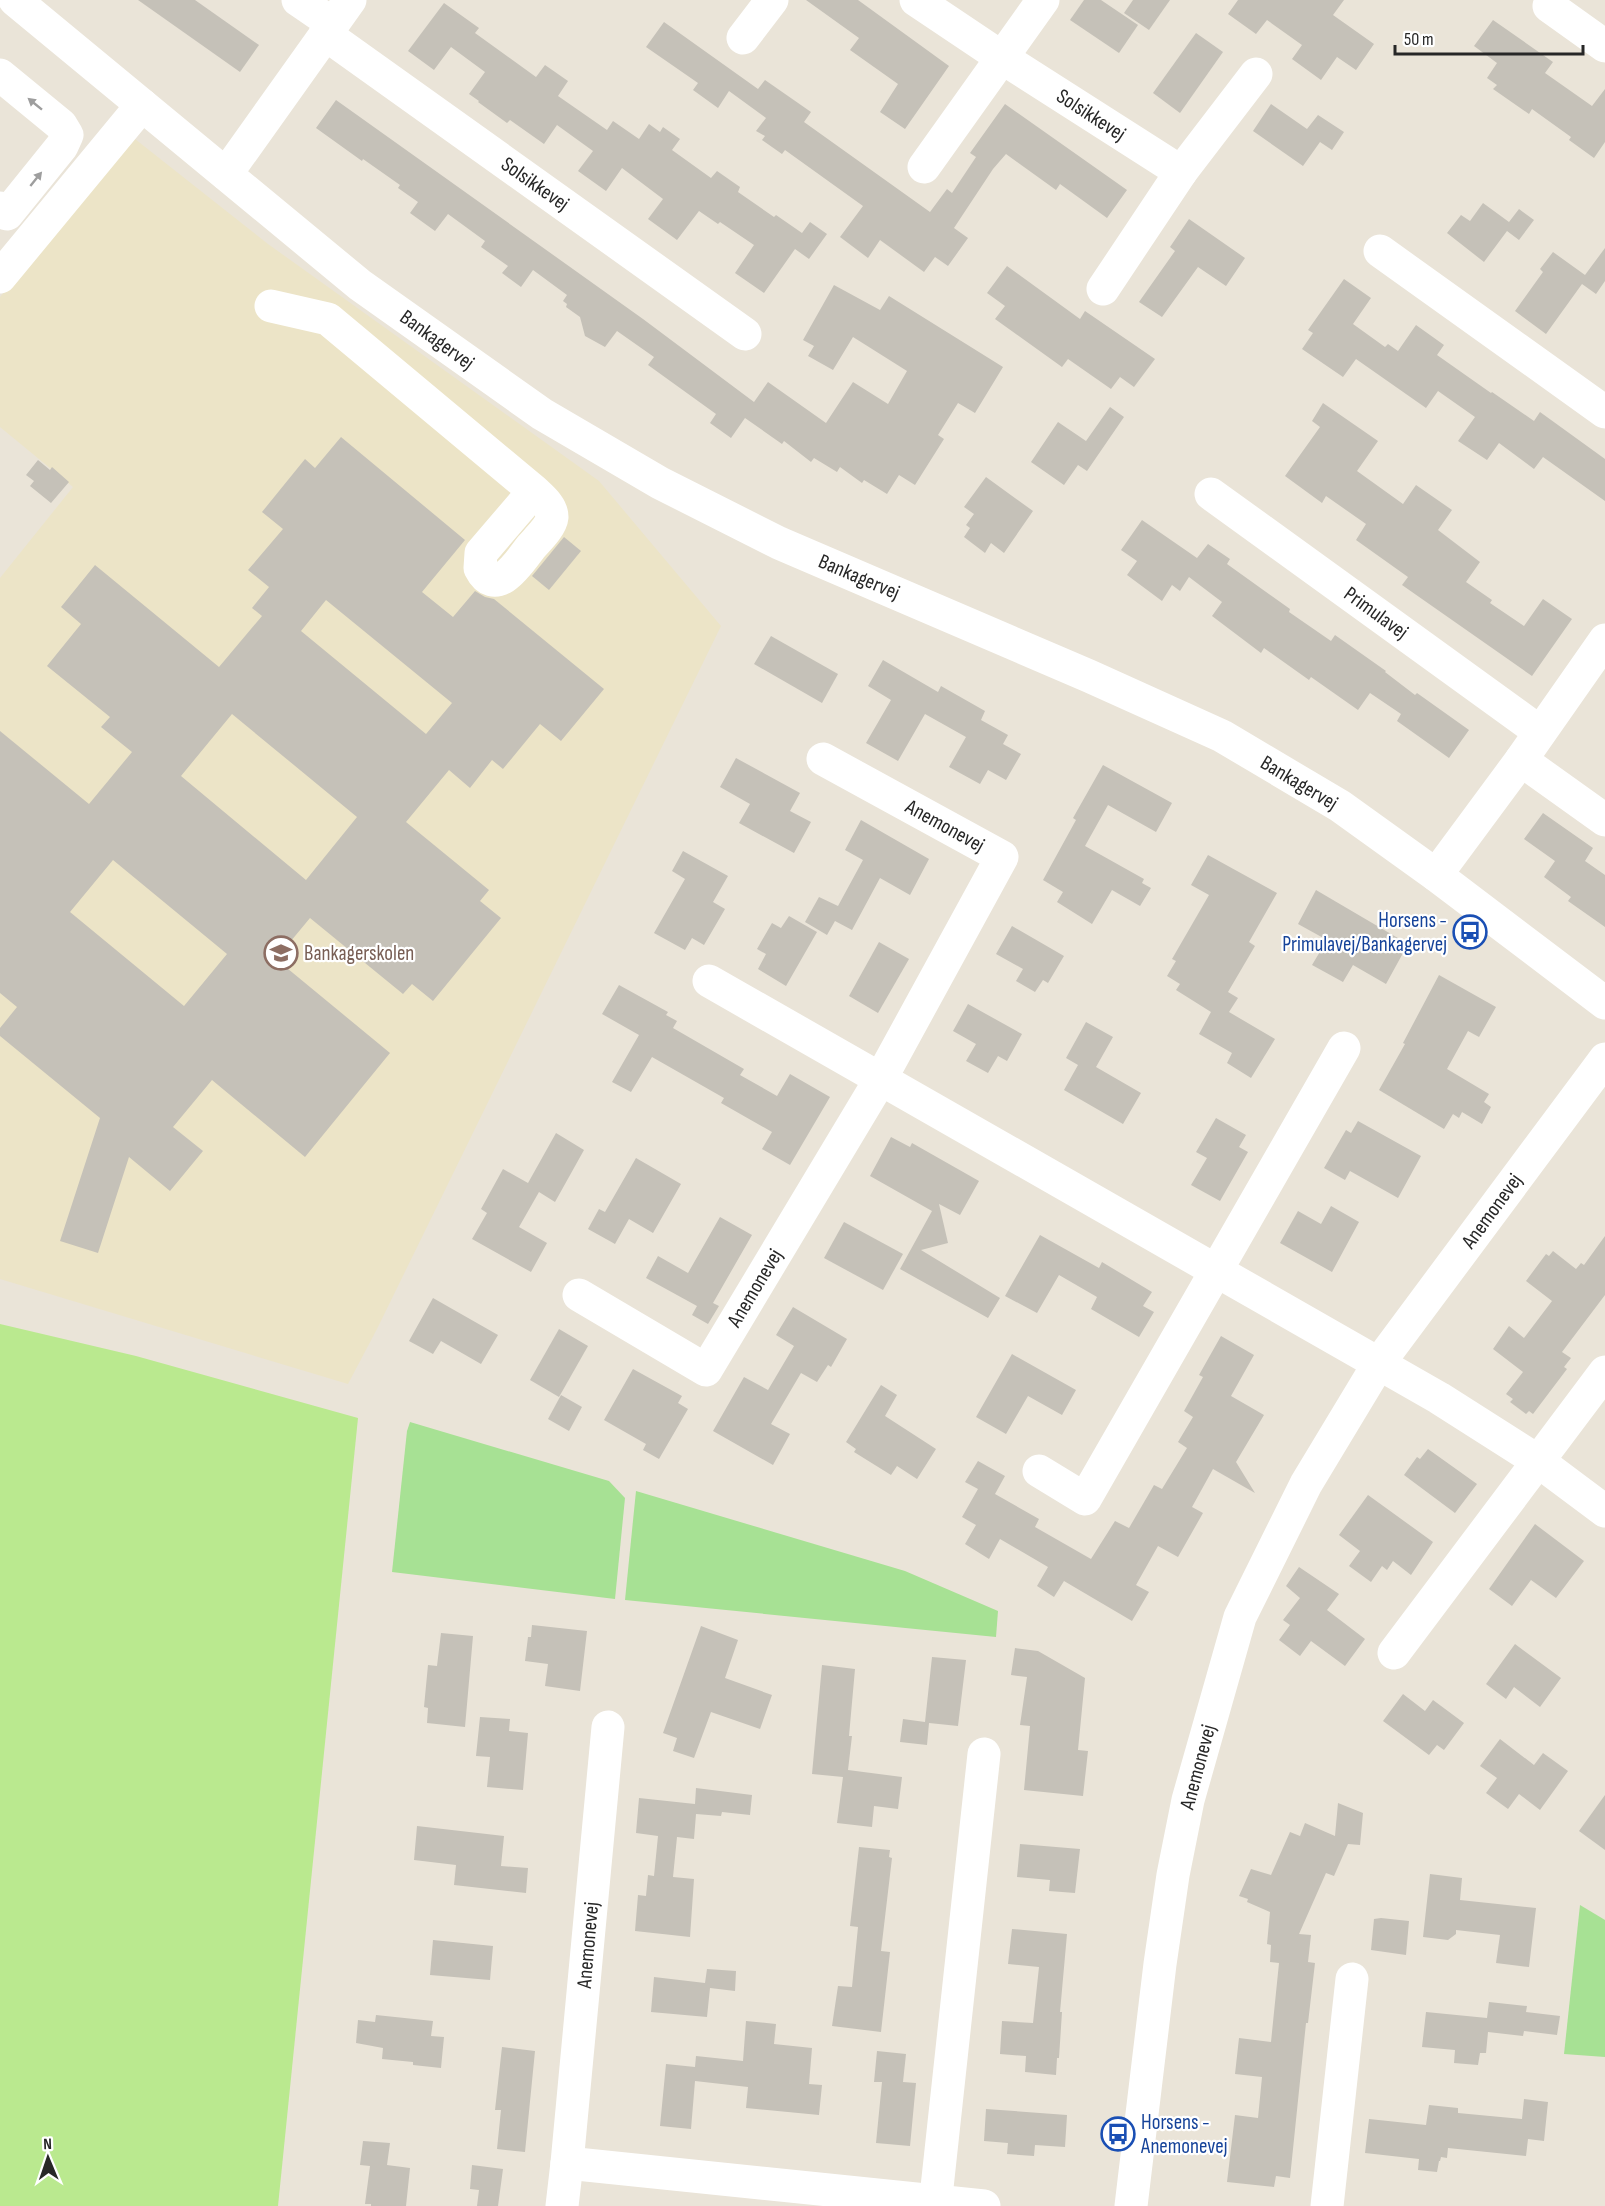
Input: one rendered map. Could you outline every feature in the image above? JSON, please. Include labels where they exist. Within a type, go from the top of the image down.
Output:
[{"type":"street","name":"Bankagervej","points":[[15,0],[360,285],[542,414],[650,477],[779,543],[1089,676],[1222,736],[1340,806],[1436,875],[1605,1003]]},
{"type":"street","name":"Solsikkevej","points":[[298,0],[336,20],[745,334]]},
{"type":"street","points":[[743,38],[772,0]]},
{"type":"street","name":"Solsikkevej","points":[[916,0],[1181,172]]},
{"type":"street","points":[[924,167],[1043,0]]},
{"type":"street","points":[[1549,6],[1605,46]]},
{"type":"street","points":[[226,174],[336,20]]},
{"type":"street","points":[[1103,289],[1181,172],[1256,74]]},
{"type":"street","points":[[0,75],[61,125],[67,135],[62,146],[2,215]]},
{"type":"street","points":[[0,277],[142,105]]},
{"type":"street","points":[[1380,252],[1605,412]]},
{"type":"street","points":[[270,306],[328,319],[534,491]]},
{"type":"street","name":"Primulavej","points":[[1211,494],[1540,732]]},
{"type":"street","points":[[1436,875],[1521,760],[1605,640]]},
{"type":"street","name":"Anemonevej","points":[[579,1295],[706,1370],[880,1080],[1002,857],[823,759]]},
{"type":"street","points":[[1521,760],[1605,820]]},
{"type":"street","points":[[709,981],[1439,1398],[1538,1461],[1605,1511]]},
{"type":"street","points":[[1039,1471],[1085,1499],[1344,1048]]},
{"type":"street","name":"Anemonevej","points":[[1131,2206],[1173,1875],[1188,1800],[1240,1617],[1306,1484],[1379,1364],[1605,1059]]},
{"type":"street","points":[[1394,1653],[1605,1372]]},
{"type":"street","name":"Anemonevej","points":[[562,2206],[608,1727]]},
{"type":"street","points":[[935,2204],[984,1754]]},
{"type":"street","points":[[1327,2206],[1352,1979]]},
{"type":"street","points":[[567,2163],[935,2204],[984,2206]]},
{"type":"shaded area","name":"Bankagerskolen","points":[[135,139],[268,244],[599,481],[721,626],[348,1384],[0,1279],[0,578],[73,487],[0,427],[0,297]]},
{"type":"green space","points":[[0,1324],[136,1356],[358,1418],[278,2206],[0,2206]]},
{"type":"green space","points":[[410,1422],[609,1481],[625,1498],[615,1599],[392,1572],[407,1431]]},
{"type":"green space","points":[[636,1491],[905,1571],[998,1611],[996,1637],[625,1600]]},
{"type":"green space","points":[[1580,1905],[1605,1920],[1605,2057],[1564,2054]]},
{"type":"building","points":[[138,0],[195,0],[259,45],[240,72]]},
{"type":"building","points":[[806,0],[858,0],[949,66],[905,129],[880,112],[898,84],[850,50],[859,38]]},
{"type":"building","points":[[1084,0],[1101,0],[1138,25],[1119,53],[1070,20]]},
{"type":"building","points":[[1133,0],[1170,0],[1149,30],[1124,13]]},
{"type":"building","points":[[1238,0],[1344,0],[1333,15],[1374,44],[1356,70],[1337,57],[1321,80],[1292,59],[1302,45],[1267,20],[1256,34],[1228,14]]},
{"type":"building","points":[[444,3],[479,28],[475,33],[536,77],[545,65],[568,81],[558,96],[607,130],[613,121],[639,139],[649,124],[660,132],[663,127],[680,139],[672,150],[711,178],[717,171],[740,187],[738,192],[802,233],[810,222],[827,234],[809,259],[795,249],[764,293],[735,273],[754,245],[699,211],[677,240],[648,219],[663,199],[622,168],[606,191],[578,171],[593,151],[557,125],[544,144],[510,120],[507,123],[478,102],[469,94],[485,72],[451,47],[434,70],[408,51]]},
{"type":"building","points":[[1493,20],[1553,62],[1545,73],[1592,106],[1605,89],[1605,142],[1594,158],[1569,140],[1571,137],[1532,109],[1529,114],[1493,89],[1497,85],[1487,78],[1497,63],[1474,46]]},
{"type":"building","points":[[664,22],[758,89],[765,80],[811,112],[804,122],[930,212],[947,189],[952,193],[976,157],[970,153],[1005,104],[1127,190],[1107,218],[1060,184],[1056,190],[1006,154],[993,169],[954,228],[968,238],[948,266],[935,257],[924,272],[880,240],[868,258],[840,237],[863,206],[785,150],[782,154],[762,140],[765,136],[756,131],[766,118],[729,91],[718,108],[693,90],[698,83],[646,47]]},
{"type":"building","points":[[1196,33],[1223,52],[1180,113],[1153,93]]},
{"type":"building","points":[[336,100],[643,319],[754,402],[768,382],[826,423],[853,382],[888,404],[907,371],[853,337],[833,370],[808,356],[814,346],[803,340],[834,285],[880,310],[889,296],[1003,367],[975,413],[958,403],[938,435],[944,439],[915,485],[899,475],[887,494],[864,480],[862,483],[840,467],[837,472],[814,458],[811,462],[784,441],[782,444],[745,418],[731,438],[710,423],[716,414],[648,365],[654,357],[617,331],[605,347],[585,336],[580,317],[566,307],[567,304],[563,301],[567,295],[533,270],[521,287],[502,273],[508,266],[481,247],[485,241],[448,214],[435,231],[410,213],[418,202],[398,188],[400,185],[316,128]]},
{"type":"building","points":[[1271,104],[1307,129],[1318,115],[1344,132],[1332,150],[1320,142],[1303,166],[1253,131]]},
{"type":"building","points":[[1483,203],[1509,222],[1519,209],[1534,220],[1519,240],[1507,231],[1484,262],[1447,233],[1461,215],[1470,221]]},
{"type":"building","points":[[1189,219],[1245,258],[1226,286],[1198,267],[1162,317],[1139,302],[1175,251],[1170,247]]},
{"type":"building","points":[[1605,248],[1605,281],[1596,294],[1582,284],[1546,334],[1515,311],[1543,272],[1540,269],[1553,252],[1585,275]]},
{"type":"building","points":[[1007,266],[1080,319],[1085,311],[1155,359],[1134,387],[1120,377],[1111,389],[1068,359],[1062,367],[995,319],[1005,306],[987,293]]},
{"type":"building","points":[[1344,279],[1371,298],[1353,324],[1385,347],[1388,344],[1398,351],[1416,325],[1444,345],[1437,355],[1534,421],[1540,412],[1605,459],[1605,501],[1543,457],[1534,469],[1499,443],[1487,460],[1458,441],[1475,417],[1438,391],[1426,408],[1356,359],[1343,377],[1302,349],[1313,333],[1308,330]]},
{"type":"building","points":[[1323,403],[1378,441],[1357,471],[1403,504],[1416,485],[1452,510],[1438,530],[1480,562],[1466,582],[1492,600],[1490,603],[1524,626],[1543,599],[1572,619],[1532,676],[1402,585],[1408,577],[1356,540],[1366,524],[1326,496],[1322,503],[1285,476],[1320,427],[1312,421]]},
{"type":"building","points":[[1110,407],[1124,417],[1087,471],[1078,465],[1064,485],[1031,462],[1058,422],[1086,441]]},
{"type":"building","points":[[341,437],[465,540],[422,592],[453,617],[475,591],[494,599],[604,689],[561,741],[540,724],[503,769],[492,760],[470,788],[449,770],[406,822],[489,890],[480,901],[501,918],[433,1001],[412,984],[403,994],[310,918],[276,959],[390,1053],[305,1157],[212,1080],[173,1127],[203,1151],[170,1191],[129,1157],[98,1253],[60,1241],[100,1118],[0,1036],[0,1028],[17,1007],[0,993],[0,731],[89,804],[132,752],[101,727],[110,717],[47,666],[81,624],[61,607],[95,565],[219,667],[262,616],[252,608],[269,587],[248,570],[283,529],[262,512],[305,459],[315,468]],"holes":[[[326,600],[452,703],[426,734],[301,631]],[[232,714],[357,817],[306,880],[181,776]],[[113,860],[227,954],[184,1006],[70,912]]]},
{"type":"building","points":[[38,460],[50,470],[52,467],[69,482],[51,503],[30,486],[34,481],[26,475]]},
{"type":"building","points":[[986,477],[1033,511],[1004,553],[991,543],[985,553],[964,537],[970,528],[966,525],[974,514],[964,507]]},
{"type":"building","points":[[1142,520],[1197,558],[1208,544],[1230,559],[1227,564],[1290,609],[1289,612],[1331,641],[1335,635],[1415,695],[1417,693],[1469,730],[1449,758],[1397,721],[1401,714],[1370,693],[1358,710],[1311,677],[1309,680],[1264,648],[1261,653],[1212,616],[1222,602],[1189,577],[1180,591],[1172,585],[1162,601],[1127,575],[1137,561],[1121,550]]},
{"type":"building","points":[[564,537],[581,551],[549,590],[532,576]]},
{"type":"building","points":[[771,636],[838,674],[822,703],[754,664]]},
{"type":"building","points":[[883,660],[938,692],[941,686],[985,711],[981,720],[1008,735],[1003,744],[1021,754],[1006,780],[988,770],[980,784],[949,767],[966,737],[925,714],[898,761],[866,743],[891,700],[868,686]]},
{"type":"building","points":[[736,758],[800,793],[790,811],[811,822],[794,853],[739,823],[750,804],[720,787]]},
{"type":"building","points":[[1103,765],[1172,803],[1156,832],[1108,805],[1085,846],[1144,879],[1142,883],[1151,888],[1140,906],[1112,890],[1092,924],[1057,902],[1063,892],[1043,880],[1076,820],[1073,818]]},
{"type":"building","points":[[1543,813],[1593,848],[1585,861],[1605,875],[1605,927],[1568,901],[1571,897],[1544,877],[1555,861],[1524,839]]},
{"type":"building","points":[[861,820],[929,859],[910,895],[880,878],[852,930],[835,921],[827,935],[805,922],[819,897],[838,906],[863,860],[845,850]]},
{"type":"building","points":[[683,851],[728,876],[713,902],[725,909],[704,945],[692,938],[685,950],[654,933],[685,879],[672,871]]},
{"type":"building","points":[[1208,855],[1277,893],[1249,942],[1255,946],[1228,992],[1238,998],[1229,1012],[1275,1039],[1251,1078],[1227,1063],[1232,1053],[1199,1034],[1211,1012],[1176,990],[1180,984],[1167,976],[1176,961],[1172,959],[1209,895],[1191,885]]},
{"type":"building","points":[[1316,890],[1408,944],[1386,984],[1353,965],[1343,982],[1312,965],[1327,940],[1298,924]]},
{"type":"building","points":[[789,916],[817,932],[786,986],[758,969],[766,954],[757,949],[772,923],[781,928]]},
{"type":"building","points":[[1012,926],[1064,956],[1048,983],[1043,980],[1035,992],[1016,981],[1023,969],[996,954]]},
{"type":"building","points":[[879,942],[909,959],[878,1013],[849,996]]},
{"type":"building","points":[[1439,975],[1496,1007],[1479,1037],[1468,1031],[1447,1069],[1489,1094],[1484,1102],[1491,1107],[1482,1124],[1462,1112],[1459,1118],[1453,1114],[1444,1129],[1379,1090]]},
{"type":"building","points":[[619,985],[668,1012],[666,1015],[677,1021],[673,1028],[744,1069],[740,1075],[777,1096],[790,1074],[830,1097],[790,1165],[762,1149],[772,1132],[721,1103],[724,1098],[652,1057],[631,1092],[612,1082],[639,1035],[602,1014]]},
{"type":"building","points":[[968,1004],[1022,1034],[1007,1061],[998,1056],[988,1073],[966,1061],[976,1044],[953,1031]]},
{"type":"building","points":[[1086,1022],[1113,1037],[1096,1067],[1141,1093],[1123,1124],[1064,1090],[1078,1065],[1066,1058]]},
{"type":"building","points":[[1216,1118],[1246,1135],[1239,1147],[1248,1152],[1220,1201],[1191,1185],[1207,1158],[1196,1152]]},
{"type":"building","points":[[1358,1121],[1421,1156],[1398,1198],[1350,1171],[1345,1180],[1324,1168],[1346,1130],[1351,1133]]},
{"type":"building","points":[[556,1133],[584,1150],[555,1202],[539,1192],[519,1227],[547,1243],[531,1272],[472,1239],[487,1213],[481,1209],[503,1169],[528,1183]]},
{"type":"building","points":[[891,1137],[910,1147],[912,1143],[979,1181],[960,1215],[939,1204],[948,1243],[921,1250],[1000,1298],[988,1318],[900,1269],[932,1211],[870,1176]]},
{"type":"building","points":[[636,1158],[681,1184],[653,1233],[629,1219],[615,1244],[588,1229],[599,1209],[605,1212]]},
{"type":"building","points":[[1331,1206],[1359,1222],[1332,1272],[1280,1243],[1298,1211],[1321,1224]]},
{"type":"building","points":[[720,1217],[752,1235],[713,1303],[719,1306],[708,1324],[692,1315],[697,1306],[646,1278],[658,1256],[688,1273]]},
{"type":"building","points":[[844,1222],[903,1254],[883,1290],[824,1258]]},
{"type":"building","points":[[1040,1235],[1099,1268],[1102,1262],[1152,1292],[1143,1306],[1154,1312],[1139,1337],[1091,1309],[1097,1297],[1059,1275],[1037,1313],[1005,1296]]},
{"type":"building","points":[[1605,1236],[1605,1295],[1562,1352],[1571,1358],[1564,1367],[1567,1369],[1533,1414],[1529,1411],[1526,1414],[1510,1402],[1513,1399],[1506,1394],[1523,1372],[1493,1349],[1509,1326],[1524,1338],[1552,1301],[1526,1281],[1546,1254],[1549,1256],[1553,1251],[1576,1269],[1581,1263],[1584,1265]]},
{"type":"building","points":[[433,1298],[498,1335],[481,1364],[441,1341],[433,1354],[409,1341]]},
{"type":"building","points":[[793,1307],[847,1339],[831,1367],[828,1365],[817,1382],[801,1373],[771,1424],[790,1434],[773,1465],[713,1431],[744,1377],[768,1390],[794,1346],[776,1335]]},
{"type":"building","points":[[559,1329],[588,1346],[559,1397],[530,1380]]},
{"type":"building","points":[[1221,1336],[1254,1355],[1231,1396],[1264,1415],[1236,1462],[1255,1493],[1213,1469],[1192,1507],[1203,1513],[1178,1557],[1158,1546],[1136,1585],[1149,1592],[1132,1621],[1064,1581],[1054,1597],[1037,1586],[1048,1567],[1000,1539],[989,1559],[965,1544],[976,1525],[962,1517],[978,1489],[965,1482],[978,1461],[1005,1476],[995,1494],[1039,1519],[1035,1527],[1091,1559],[1115,1521],[1129,1528],[1154,1485],[1162,1489],[1187,1448],[1178,1442],[1193,1417],[1184,1411],[1203,1377],[1199,1375]]},
{"type":"building","points":[[1012,1354],[1076,1390],[1062,1415],[1028,1396],[1006,1434],[976,1417]]},
{"type":"building","points":[[633,1369],[682,1396],[678,1403],[688,1409],[659,1459],[643,1450],[646,1444],[604,1420]]},
{"type":"building","points":[[881,1385],[897,1395],[885,1416],[936,1449],[917,1479],[897,1466],[891,1475],[854,1452],[856,1449],[846,1442]]},
{"type":"building","points":[[561,1395],[582,1407],[569,1431],[548,1419]]},
{"type":"building","points":[[1428,1449],[1477,1484],[1455,1513],[1404,1475],[1417,1457],[1420,1459]]},
{"type":"building","points":[[1368,1495],[1433,1542],[1411,1575],[1393,1561],[1387,1570],[1382,1566],[1371,1582],[1349,1566],[1360,1551],[1339,1535]]},
{"type":"building","points":[[1535,1524],[1584,1561],[1556,1598],[1531,1580],[1512,1606],[1489,1589]]},
{"type":"building","points":[[1299,1567],[1339,1594],[1327,1610],[1365,1639],[1345,1666],[1311,1641],[1300,1656],[1279,1640],[1290,1625],[1283,1620],[1300,1598],[1286,1586]]},
{"type":"building","points":[[532,1625],[587,1631],[580,1691],[545,1686],[548,1664],[525,1661]]},
{"type":"building","points":[[701,1626],[738,1640],[725,1678],[772,1695],[760,1729],[711,1712],[694,1758],[673,1751],[677,1738],[663,1733]]},
{"type":"building","points":[[441,1633],[473,1636],[465,1727],[427,1723],[428,1708],[424,1707],[428,1665],[437,1666]]},
{"type":"building","points":[[1515,1644],[1561,1678],[1540,1707],[1514,1687],[1506,1699],[1486,1684]]},
{"type":"building","points":[[1015,1648],[1038,1651],[1085,1678],[1078,1750],[1088,1751],[1083,1796],[1024,1790],[1030,1726],[1020,1725],[1027,1677],[1011,1675]]},
{"type":"building","points":[[932,1657],[966,1660],[958,1726],[929,1723],[927,1745],[900,1742],[903,1719],[925,1722]]},
{"type":"building","points":[[822,1665],[855,1669],[848,1770],[902,1777],[898,1809],[874,1806],[872,1827],[837,1823],[843,1777],[812,1774]]},
{"type":"building","points":[[1403,1694],[1425,1711],[1433,1700],[1464,1723],[1444,1750],[1437,1745],[1429,1755],[1383,1721]]},
{"type":"building","points":[[480,1717],[510,1719],[509,1731],[528,1733],[523,1790],[487,1787],[490,1757],[476,1756]]},
{"type":"building","points":[[1500,1739],[1534,1765],[1543,1753],[1568,1771],[1540,1810],[1519,1794],[1508,1809],[1486,1793],[1497,1778],[1480,1766]]},
{"type":"building","points":[[696,1788],[752,1795],[750,1815],[722,1812],[721,1816],[696,1814],[694,1839],[677,1837],[673,1877],[694,1879],[690,1937],[635,1931],[638,1895],[646,1896],[648,1875],[654,1876],[658,1836],[636,1833],[639,1798],[695,1804]]},
{"type":"building","points":[[1605,1795],[1605,1850],[1579,1831]]},
{"type":"building","points":[[1338,1803],[1363,1813],[1360,1845],[1348,1844],[1334,1876],[1326,1873],[1299,1934],[1311,1935],[1308,1962],[1315,1963],[1308,2023],[1306,2023],[1290,2178],[1276,2176],[1274,2187],[1227,2182],[1235,2115],[1258,2118],[1262,2077],[1235,2074],[1239,2038],[1271,2042],[1279,1963],[1270,1962],[1271,1945],[1267,1944],[1270,1912],[1239,1896],[1251,1869],[1271,1875],[1290,1832],[1300,1836],[1305,1823],[1335,1836]]},
{"type":"building","points":[[417,1826],[504,1836],[501,1866],[528,1868],[526,1893],[454,1885],[456,1865],[414,1860]]},
{"type":"building","points":[[1020,1844],[1080,1849],[1075,1893],[1049,1891],[1050,1880],[1017,1877]]},
{"type":"building","points":[[859,1847],[890,1850],[889,1857],[892,1858],[881,1951],[890,1952],[881,2032],[832,2026],[838,1986],[852,1987],[858,1927],[850,1926]]},
{"type":"building","points":[[1430,1874],[1462,1878],[1460,1900],[1536,1908],[1529,1967],[1496,1963],[1500,1935],[1456,1930],[1456,1934],[1448,1940],[1423,1937]]},
{"type":"building","points":[[1374,1919],[1409,1921],[1406,1955],[1371,1950]]},
{"type":"building","points":[[1012,1929],[1067,1934],[1056,2075],[1025,2072],[1026,2056],[1000,2054],[1002,2021],[1033,2023],[1039,1967],[1008,1964]]},
{"type":"building","points":[[433,1940],[493,1946],[490,1980],[430,1975]]},
{"type":"building","points":[[707,1969],[736,1971],[735,1991],[710,1988],[707,2017],[651,2012],[654,1977],[705,1983]]},
{"type":"building","points":[[1489,2002],[1527,2006],[1526,2012],[1560,2016],[1557,2035],[1524,2031],[1523,2036],[1488,2032],[1486,2053],[1480,2053],[1478,2065],[1454,2063],[1455,2050],[1422,2047],[1426,2012],[1487,2018]]},
{"type":"building","points":[[376,2015],[433,2021],[431,2036],[444,2037],[441,2068],[382,2059],[383,2048],[356,2043],[358,2020],[375,2022]]},
{"type":"building","points":[[746,2021],[776,2024],[774,2044],[812,2048],[809,2084],[822,2085],[819,2115],[746,2108],[748,2087],[695,2081],[691,2129],[660,2126],[666,2064],[695,2067],[696,2056],[743,2061]]},
{"type":"building","points":[[502,2047],[535,2051],[525,2152],[497,2149],[501,2110],[495,2110]]},
{"type":"building","points":[[877,2051],[906,2054],[903,2082],[916,2083],[910,2146],[876,2143],[882,2082],[874,2082]]},
{"type":"building","points":[[1524,2099],[1548,2102],[1544,2141],[1528,2139],[1526,2156],[1448,2148],[1447,2158],[1441,2157],[1437,2172],[1418,2170],[1419,2159],[1365,2153],[1369,2119],[1426,2125],[1429,2105],[1458,2108],[1458,2113],[1522,2119]]},
{"type":"building","points":[[986,2109],[1067,2115],[1065,2147],[1035,2145],[1034,2156],[1007,2154],[1008,2143],[984,2141]]},
{"type":"building","points":[[363,2141],[390,2143],[387,2165],[410,2168],[406,2206],[365,2204],[370,2166],[360,2165]]},
{"type":"building","points":[[472,2165],[503,2169],[498,2206],[477,2206],[479,2190],[470,2189]]},
{"type":"place","name":"Horsens - Primulavej/Bankagervej","points":[[1470,932]]},
{"type":"place","name":"Bankagerskolen","points":[[281,953]]},
{"type":"place","name":"Horsens - Anemonevej","points":[[1118,2134]]}]
